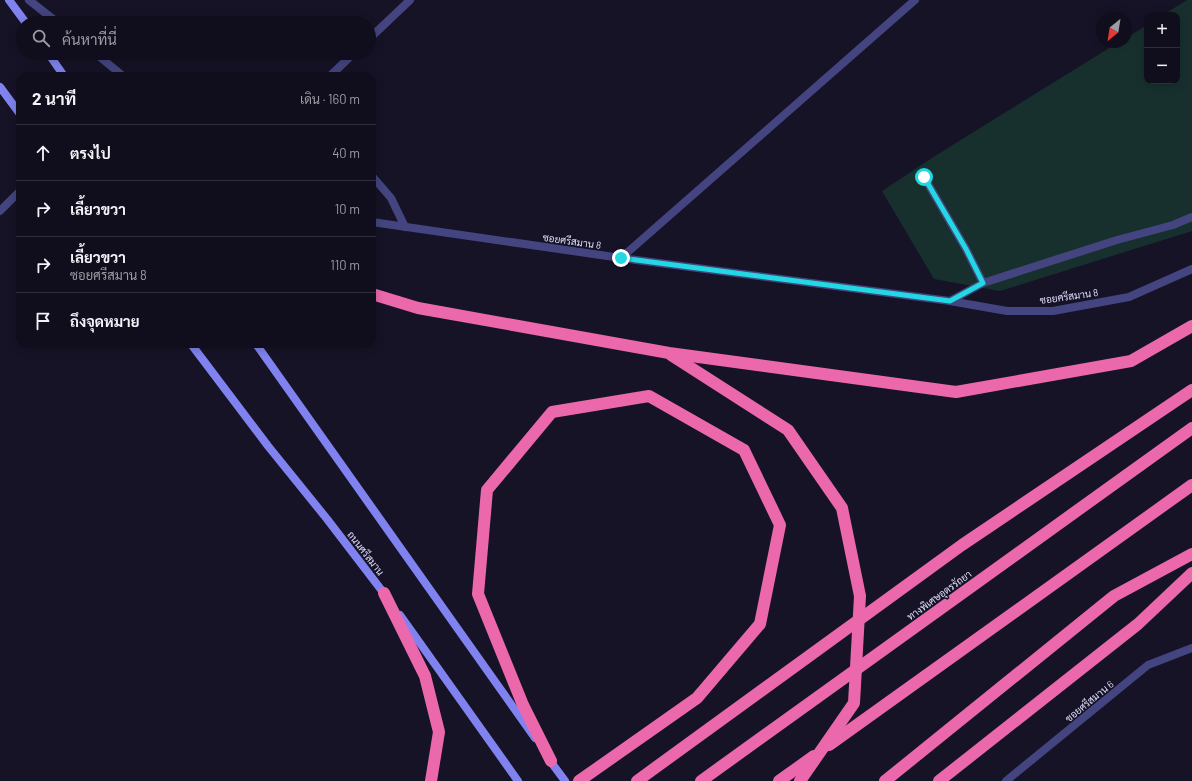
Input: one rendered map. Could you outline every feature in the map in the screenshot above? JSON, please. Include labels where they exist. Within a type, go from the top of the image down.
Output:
[{"type":"highway","points":[[376,295],[418,308],[669,353],[956,392],[1131,361],[1192,326]]},
{"type":"highway","points":[[669,353],[788,430],[842,508],[860,596],[854,703],[800,781]]},
{"type":"highway","points":[[637,781],[962,545],[1192,390]]},
{"type":"highway","points":[[551,761],[523,705],[478,594],[487,490],[552,412],[649,396],[744,450],[780,525],[760,624],[697,698],[579,781]]},
{"type":"highway","name":"ทางพิเศษอุดรรัถยา","points":[[701,781],[1192,428]]},
{"type":"highway","points":[[778,781],[1192,485]]},
{"type":"highway","points":[[885,781],[1114,596],[1192,554]]},
{"type":"highway","points":[[939,781],[1138,624],[1192,573]]},
{"type":"highway","points":[[384,593],[425,676],[436,718],[439,732],[431,781]]},
{"type":"main road","points":[[9,0],[21,16]]},
{"type":"main road","points":[[53,60],[61,72]]},
{"type":"main road","points":[[0,87],[16,109]]},
{"type":"main road","name":"ถนนศรีสมาน","points":[[194,348],[384,593],[518,781]]},
{"type":"main road","points":[[259,348],[564,781]]},
{"type":"street","points":[[29,0],[50,16]]},
{"type":"street","points":[[38,6],[44,0]]},
{"type":"street","points":[[376,32],[410,0]]},
{"type":"street","points":[[621,258],[914,0]]},
{"type":"street","points":[[104,60],[118,72]]},
{"type":"street","points":[[334,72],[347,60]]},
{"type":"street","points":[[924,177],[966,249],[983,283]]},
{"type":"street","points":[[376,181],[391,198],[405,227]]},
{"type":"street","points":[[0,211],[16,195]]},
{"type":"street","points":[[950,301],[983,283],[1117,240],[1173,225],[1192,218]]},
{"type":"street","name":"ซอยศรีสมาน 8","points":[[376,223],[621,258],[950,301],[1007,311],[1053,311],[1129,297],[1192,269]]},
{"type":"street","name":"ซอยศรีสมาน 6","points":[[1006,781],[1148,665],[1192,648]]},
{"type":"green space","points":[[1187,0],[1192,0],[1192,231],[1000,291],[934,279],[882,191],[935,156],[1109,48],[1132,48],[1132,34],[1144,27],[1144,84],[1180,84],[1180,12],[1168,12]]},
{"type":"route","points":[[621,258],[950,301],[983,283],[966,249],[924,177]]}]
